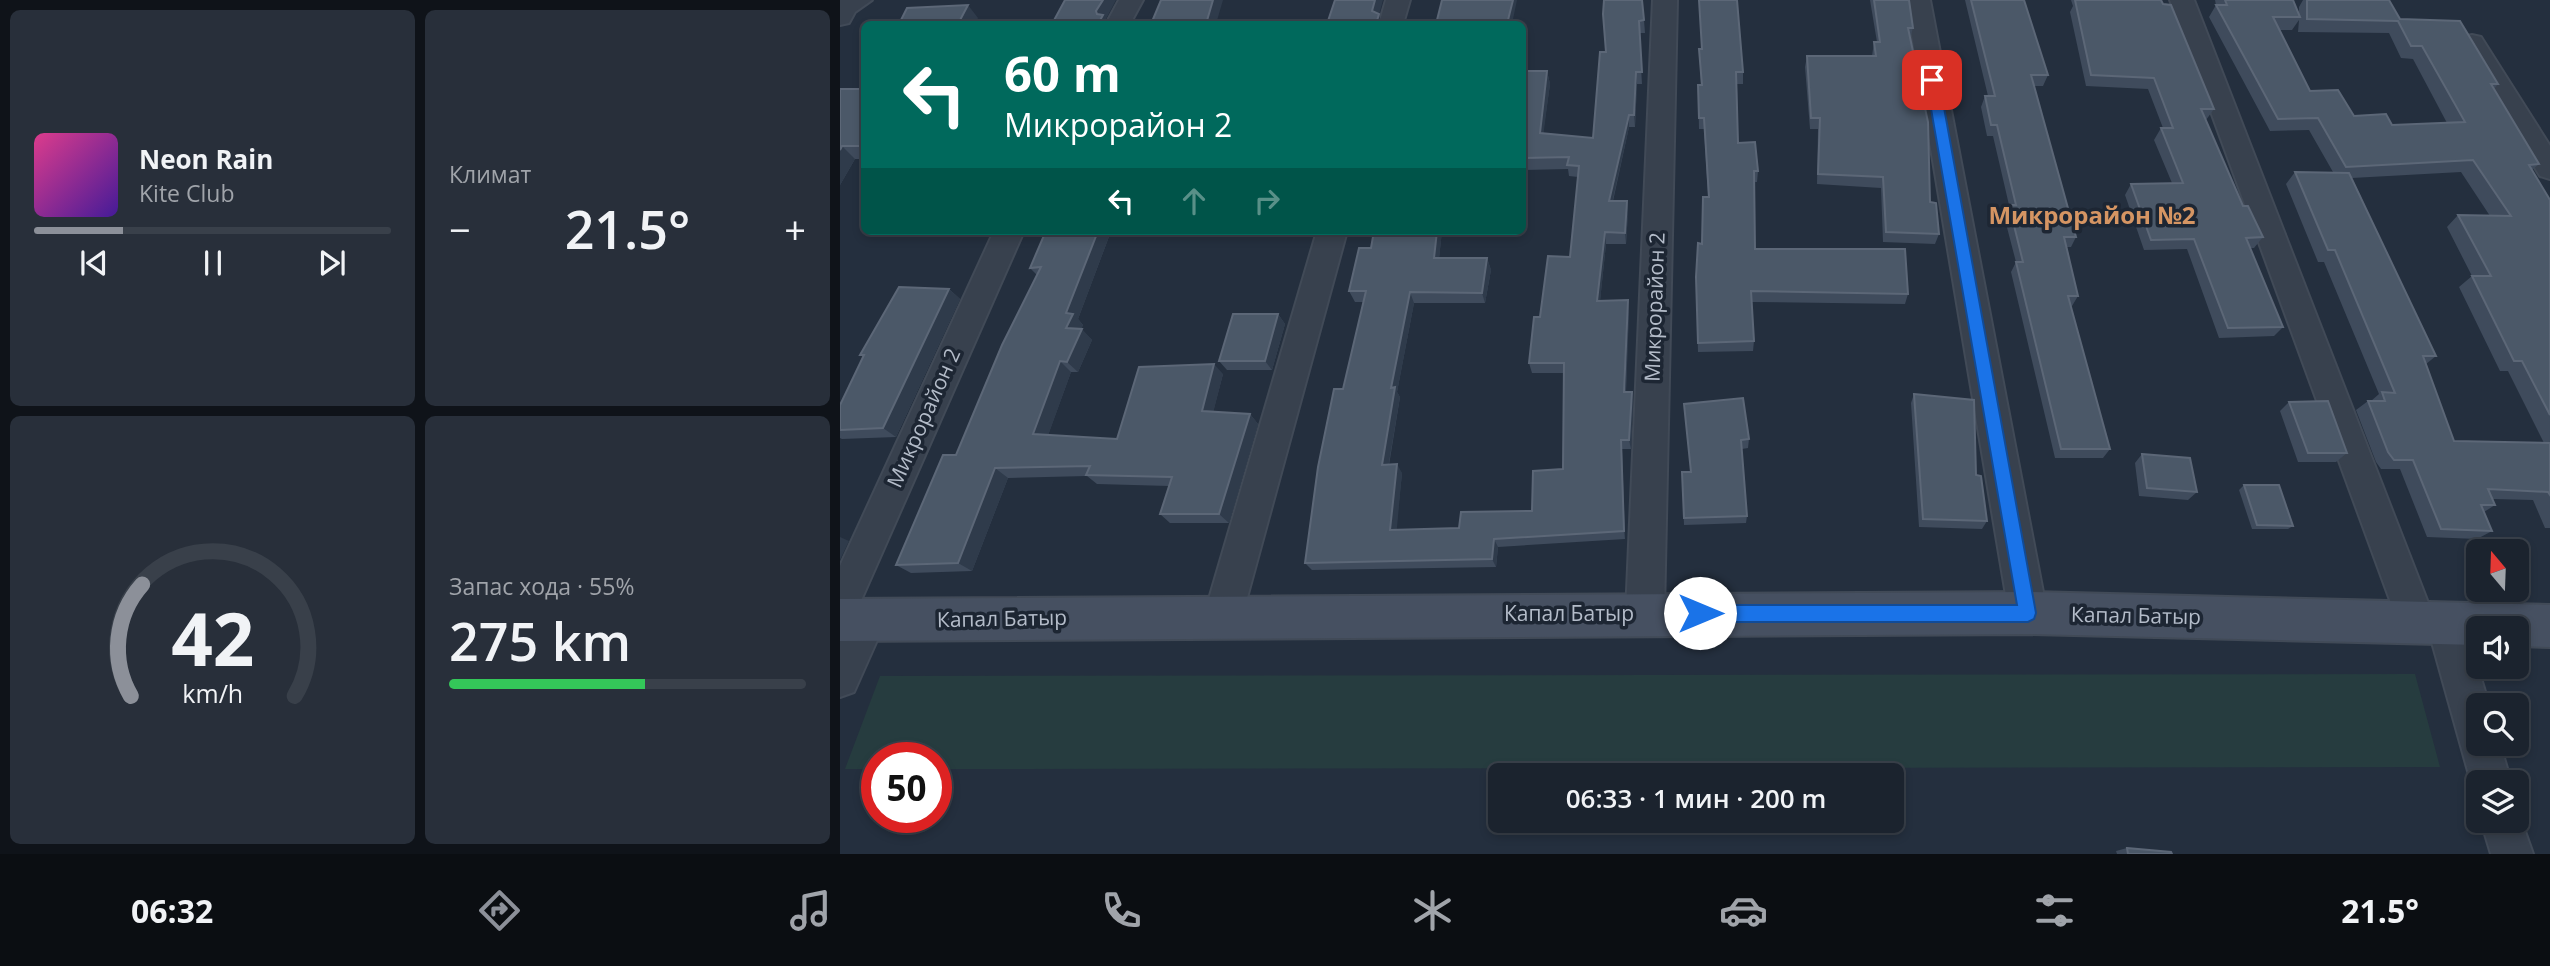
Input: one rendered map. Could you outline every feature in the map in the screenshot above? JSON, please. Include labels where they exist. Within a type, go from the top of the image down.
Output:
[{"type":"main road","name":"Капал Батыр","points":[[849,616],[2028,613],[2550,626]]},
{"type":"street","points":[[840,17],[846,7],[860,0]]},
{"type":"street","points":[[1120,21],[1131,0]]},
{"type":"street","points":[[1392,21],[1398,0]]},
{"type":"street","name":"Микрорайон 2","points":[[1645,613],[1665,0]]},
{"type":"street","points":[[1918,0],[2028,613]]},
{"type":"street","points":[[2182,0],[2466,707]]},
{"type":"street","points":[[2467,34],[2550,169]]},
{"type":"street","name":"Микрорайон 2","points":[[840,678],[849,616],[1007,235]]},
{"type":"street","points":[[1223,616],[1331,235]]},
{"type":"street","points":[[2506,833],[2512,854]]},
{"type":"green space","points":[[2415,674],[2440,767],[1904,768],[1904,763],[1488,763],[1488,768],[952,769],[952,742],[861,742],[861,769],[845,769],[880,676]]},
{"type":"building","points":[[1065,0],[1103,0],[1096,11],[1097,14],[1103,15],[1100,21],[1054,21]]},
{"type":"building","points":[[1161,0],[1213,0],[1207,21],[1152,21]]},
{"type":"building","points":[[1335,0],[1375,0],[1372,11],[1379,14],[1377,21],[1328,21]]},
{"type":"building","points":[[1442,0],[1513,0],[1508,21],[1437,21]]},
{"type":"building","points":[[1604,0],[1642,0],[1644,20],[1639,21],[1642,72],[1636,72],[1634,115],[1629,115],[1609,201],[1627,201],[1625,233],[1605,232],[1597,301],[1628,300],[1624,392],[1632,392],[1629,440],[1621,440],[1624,531],[1494,539],[1492,559],[1305,563],[1318,467],[1334,389],[1343,389],[1366,291],[1349,291],[1359,248],[1371,248],[1373,235],[1437,235],[1434,258],[1487,258],[1482,293],[1410,292],[1391,388],[1395,387],[1382,465],[1397,464],[1390,530],[1459,528],[1461,512],[1532,511],[1533,471],[1563,469],[1564,363],[1529,363],[1534,317],[1540,317],[1548,256],[1570,257],[1579,166],[1567,165],[1569,157],[1526,158],[1526,71],[1547,71],[1540,133],[1593,138],[1600,52],[1606,52]]},
{"type":"building","points":[[1699,0],[1737,0],[1743,72],[1736,72],[1738,143],[1755,142],[1758,171],[1754,171],[1755,249],[1905,249],[1908,294],[1751,291],[1754,341],[1698,343],[1698,243],[1702,244],[1703,197],[1709,197],[1704,118],[1699,118],[1698,85],[1702,85],[1699,49],[1702,49]]},
{"type":"building","points":[[1874,0],[1909,0],[1913,28],[1908,28],[1928,122],[1930,202],[1936,203],[1939,234],[1886,232],[1883,177],[1818,174],[1820,118],[1811,118],[1807,56],[1876,56],[1874,42],[1880,42]]},
{"type":"building","points":[[1971,0],[2024,0],[2048,75],[2031,75],[2076,237],[2064,237],[2078,296],[2068,296],[2110,449],[2061,449],[2016,262],[2023,262],[2009,205],[2016,205],[1997,125],[1991,125],[1985,96],[1995,96]]},
{"type":"building","points":[[2075,0],[2161,0],[2163,4],[2171,5],[2214,109],[2201,109],[2243,206],[2248,206],[2263,237],[2246,238],[2283,327],[2228,328],[2194,239],[2151,240],[2131,184],[2183,183],[2161,128],[2173,128],[2154,78],[2091,75]]},
{"type":"building","points":[[2225,0],[2293,0],[2300,17],[2273,17],[2310,91],[2338,90],[2354,116],[2386,114],[2392,125],[2465,122],[2422,46],[2411,46],[2398,21],[2307,19],[2307,0],[2389,0],[2400,19],[2460,21],[2498,84],[2491,84],[2539,164],[2529,165],[2550,200],[2550,415],[2522,361],[2514,361],[2472,276],[2491,276],[2458,215],[2511,216],[2473,160],[2346,167],[2318,118],[2278,119],[2216,5],[2227,5]]},
{"type":"building","points":[[968,5],[960,21],[900,21],[907,8]]},
{"type":"building","points":[[840,89],[861,89],[861,146],[842,146],[840,150]]},
{"type":"building","points":[[2295,172],[2349,173],[2436,356],[2423,356],[2454,441],[2550,443],[2550,495],[2548,492],[2488,489],[2495,505],[2481,505],[2492,531],[2441,529],[2413,460],[2394,460],[2388,452],[2368,401],[2385,401],[2382,392],[2395,393],[2335,250],[2328,250]]},
{"type":"building","points":[[1044,235],[1096,235],[1066,313],[1073,314],[1066,328],[1082,329],[1067,362],[1060,361],[1033,434],[1117,439],[1139,367],[1214,364],[1202,411],[1250,414],[1219,514],[1160,514],[1172,477],[1086,475],[1090,466],[995,468],[958,563],[896,565],[943,455],[956,455],[1002,345],[1041,267],[1030,268]]},
{"type":"building","points":[[899,287],[949,289],[883,428],[840,430],[840,405],[864,355],[860,355]]},
{"type":"building","points":[[1233,314],[1278,314],[1265,361],[1219,361]]},
{"type":"building","points":[[1914,394],[1974,400],[1976,475],[1981,476],[1987,521],[1923,519]]},
{"type":"building","points":[[1743,398],[1749,439],[1741,440],[1747,516],[1684,518],[1682,472],[1691,472],[1684,404]]},
{"type":"building","points":[[2328,401],[2347,453],[2308,453],[2289,402]]},
{"type":"building","points":[[2142,454],[2190,458],[2197,492],[2147,488]]},
{"type":"building","points":[[2244,485],[2279,485],[2293,526],[2257,525]]},
{"type":"building","points":[[2127,848],[2171,852],[2172,854],[2128,854]]},
{"type":"district","name":"Микрорайон №2","points":[[2092,216]]},
{"type":"route","points":[[1700,613],[2028,613],[1932,80]]}]
